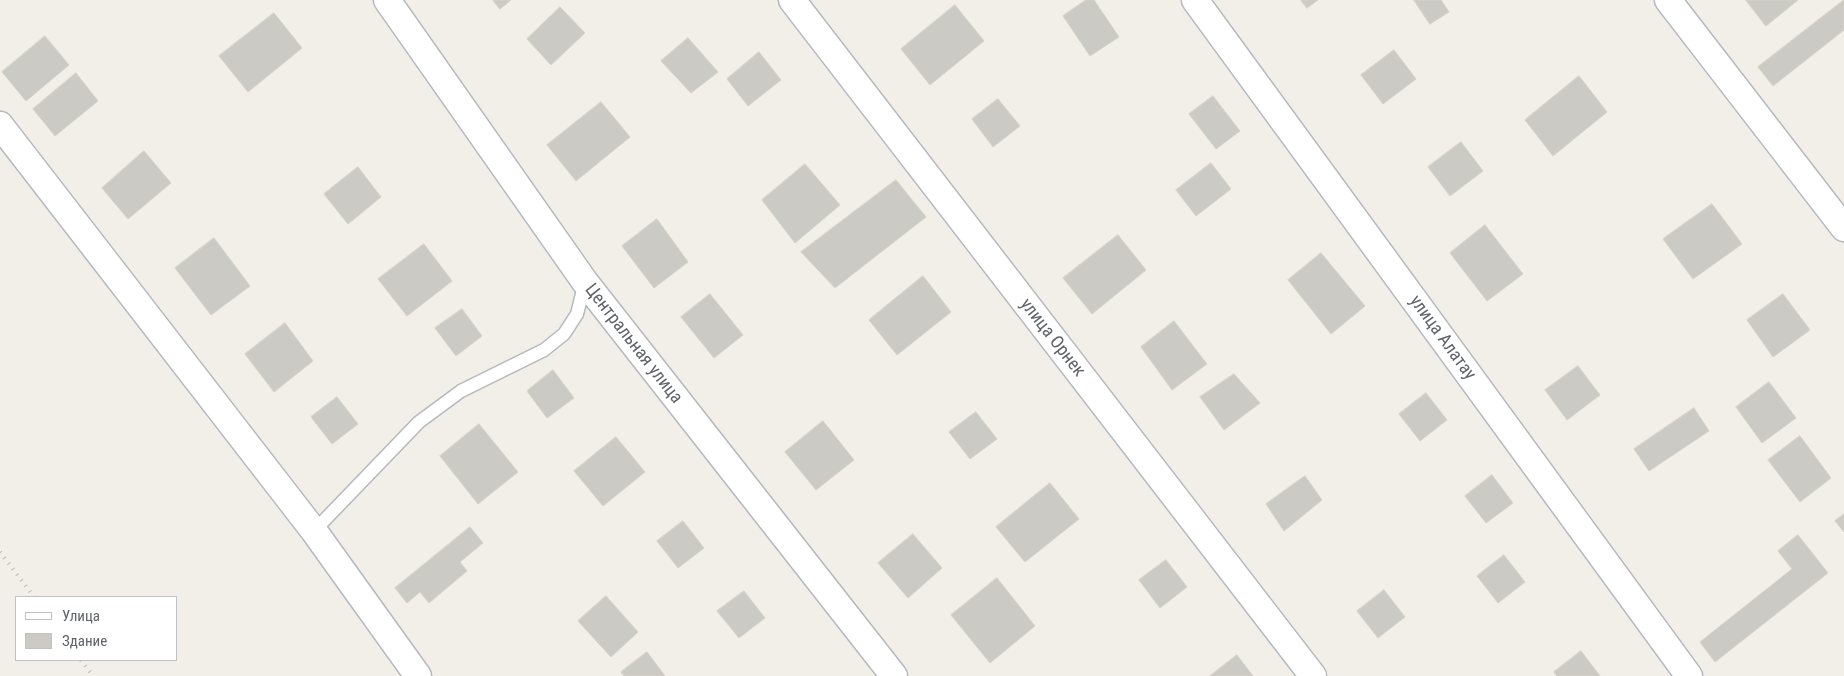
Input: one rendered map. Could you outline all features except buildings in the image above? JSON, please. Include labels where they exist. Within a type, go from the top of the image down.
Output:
[{"type":"street","name":"Центральная улица","points":[[387,0],[585,282],[894,676]]},
{"type":"street","name":"улица Орнек","points":[[792,0],[1313,676]]},
{"type":"street","name":"улица Алатау","points":[[1195,0],[1689,676]]},
{"type":"street","points":[[1668,0],[1844,228]]},
{"type":"street","points":[[0,125],[314,531],[418,676]]},
{"type":"lane","points":[[314,531],[419,422],[461,391],[544,350],[564,334],[577,314],[585,282]]},
{"type":"railway","points":[[0,552],[33,596]]},
{"type":"railway","points":[[82,661],[93,676]]}]
